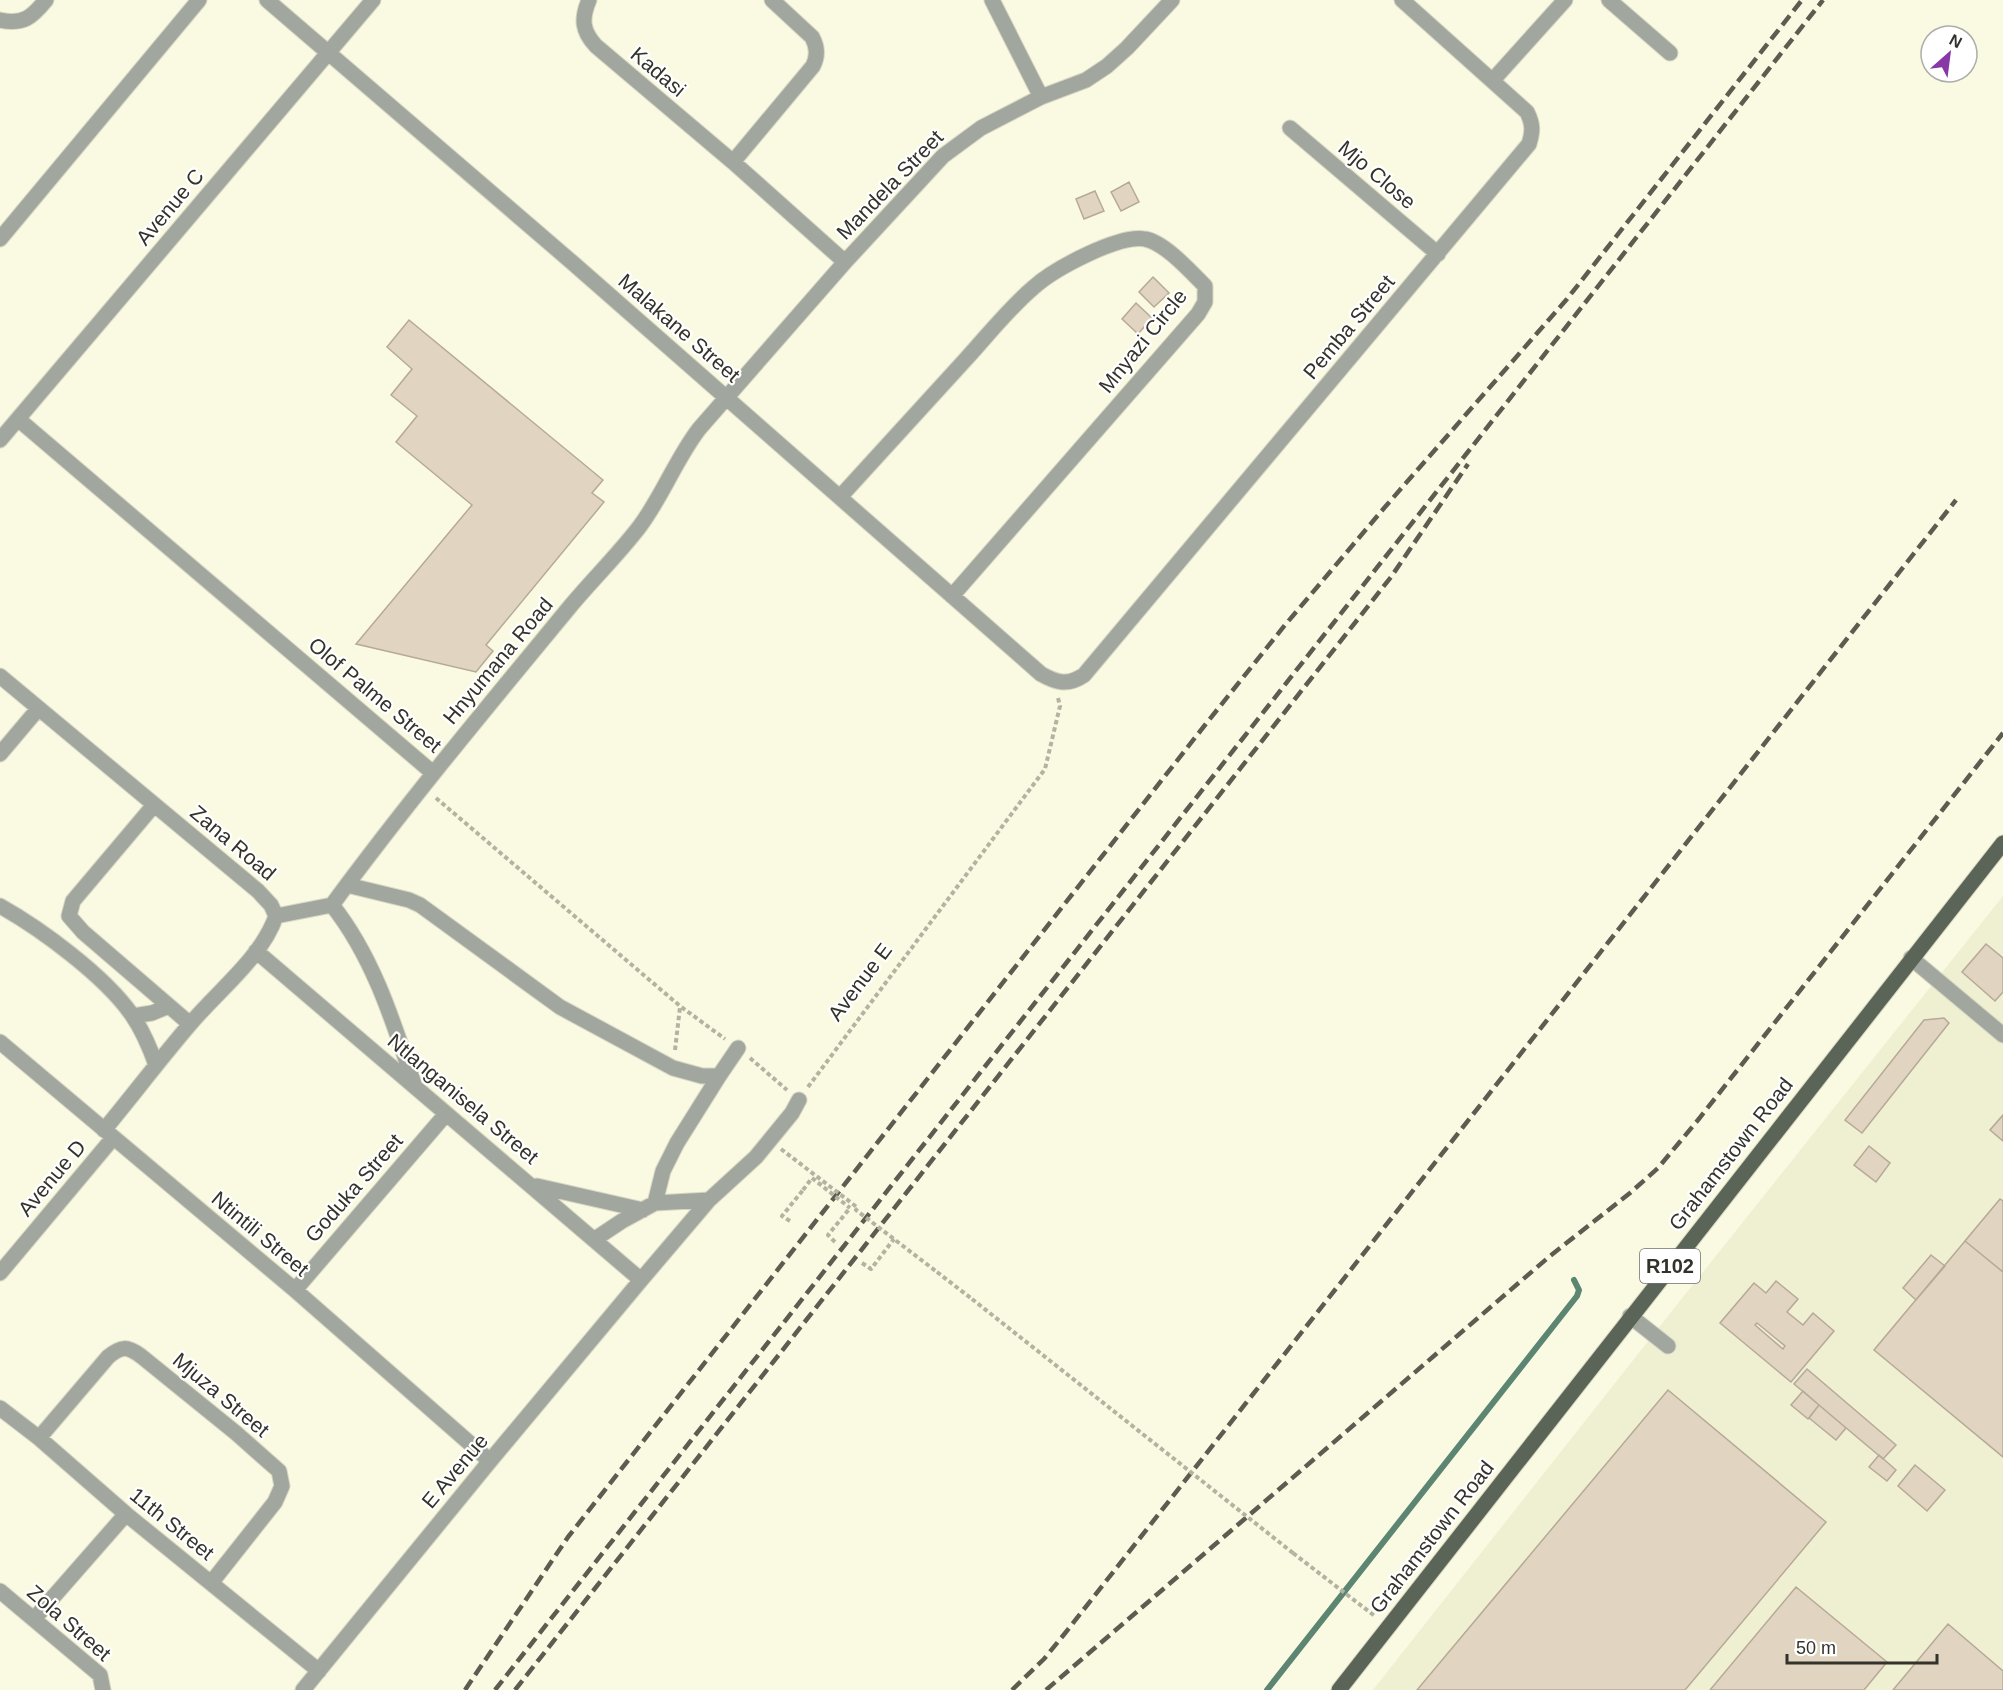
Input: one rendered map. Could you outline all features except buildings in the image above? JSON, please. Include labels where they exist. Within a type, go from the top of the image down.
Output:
[{"type":"main road","name":"Grahamstown Road","points":[[1339,1690],[2003,843]]},
{"type":"street","points":[[0,20],[12,22],[30,18],[46,0]]},
{"type":"street","points":[[0,239],[199,0]]},
{"type":"street","name":"Malakane Street","points":[[267,0],[727,398],[1041,674],[1060,682]]},
{"type":"street","name":"Avenue C","points":[[6,429],[373,0]]},
{"type":"street","name":"Kadasi","points":[[589,0],[583,24],[585,32],[596,46],[733,162],[845,262]]},
{"type":"street","points":[[733,162],[816,61],[815,44],[812,37],[771,0]]},
{"type":"street","points":[[992,0],[1041,97]]},
{"type":"street","name":"Mandela Street","points":[[727,398],[845,262],[943,156],[981,128],[1041,97],[1086,80],[1107,66],[1172,0]]},
{"type":"street","name":"Pemba Street","points":[[1060,682],[1076,681],[1084,675],[1529,144],[1533,130],[1532,121],[1527,112],[1402,0]]},
{"type":"street","points":[[1493,80],[1565,0]]},
{"type":"street","points":[[1609,0],[1670,53]]},
{"type":"street","name":"Mjo Close","points":[[1290,128],[1438,254]]},
{"type":"street","name":"Mnyazi Circle","points":[[840,497],[1000,322],[1047,277],[1103,247],[1134,238],[1146,239],[1181,262],[1205,286],[1205,302],[1198,314],[952,596]]},
{"type":"street","name":"Hnyumana Road","points":[[332,905],[433,773],[588,585],[639,527],[658,499],[686,445],[727,398]]},
{"type":"street","name":"Olof Palme Street","points":[[6,429],[433,773]]},
{"type":"street","name":"Zana Road","points":[[0,676],[258,891],[271,905],[276,916]]},
{"type":"street","points":[[0,754],[38,709]]},
{"type":"street","points":[[154,805],[74,901],[69,916],[83,932],[190,1024]]},
{"type":"street","points":[[346,885],[409,900],[420,905],[560,1007],[673,1068],[702,1076],[718,1076]]},
{"type":"street","points":[[108,1134],[156,1065],[269,935],[276,916],[332,905],[346,922],[374,974],[390,1010],[415,1088]]},
{"type":"street","points":[[0,906],[36,928],[85,967],[120,999],[145,1036],[156,1065]]},
{"type":"street","name":"Ntlanganisela Street","points":[[256,951],[415,1088],[533,1185],[641,1280]]},
{"type":"street","points":[[1911,958],[2003,1035]]},
{"type":"street","points":[[133,1016],[162,1010],[169,1006]]},
{"type":"street","name":"Ntintili Street","points":[[0,1042],[295,1290],[490,1461]]},
{"type":"street","points":[[595,1239],[649,1207],[677,1143],[738,1048]]},
{"type":"street","points":[[641,1280],[709,1200],[756,1157],[792,1113],[799,1100]]},
{"type":"street","name":"Goduka Street","points":[[295,1290],[446,1113]]},
{"type":"street","name":"Avenue D","points":[[0,1273],[108,1134]]},
{"type":"street","points":[[533,1185],[649,1207],[709,1200]]},
{"type":"street","name":"E Avenue","points":[[303,1690],[641,1280]]},
{"type":"street","points":[[1630,1316],[1668,1346]]},
{"type":"street","name":"Mjuza Street","points":[[39,1438],[108,1357],[124,1348],[141,1356],[236,1433],[279,1471],[282,1486],[275,1502],[212,1583]]},
{"type":"street","name":"11th Street","points":[[0,1408],[319,1671]]},
{"type":"street","points":[[34,1618],[126,1514]]},
{"type":"street","name":"Zola Street","points":[[0,1591],[100,1675],[103,1690]]},
{"type":"path","name":"Avenue E","points":[[799,1100],[1045,769],[1060,706],[1060,682]]},
{"type":"path","name":"Olof Palme Street","points":[[433,773],[430,793],[680,1006],[738,1048],[799,1100]]},
{"type":"path","points":[[673,1068],[680,1006]]},
{"type":"path","points":[[782,1149],[858,1208],[856,1210],[1388,1627]]},
{"type":"path","points":[[790,1221],[782,1216],[812,1178],[850,1208],[828,1235],[835,1242]]},
{"type":"path","points":[[862,1263],[871,1269],[894,1239]]},
{"type":"shaded area","points":[[2003,896],[2003,1690],[1373,1690],[1660,1326]]},
{"type":"waterway","points":[[1267,1690],[1577,1296],[1579,1290],[1574,1280]]},
{"type":"railway","points":[[465,1690],[568,1537],[1205,725],[1285,625],[1385,507],[1567,299],[1802,0]]},
{"type":"railway","points":[[495,1690],[1823,0]]},
{"type":"railway","points":[[515,1690],[1391,577],[1468,464]]},
{"type":"railway","points":[[1012,1690],[1044,1659],[1066,1632],[1956,500]]},
{"type":"railway","points":[[1046,1690],[1550,1256],[1658,1168],[2003,733]]}]
